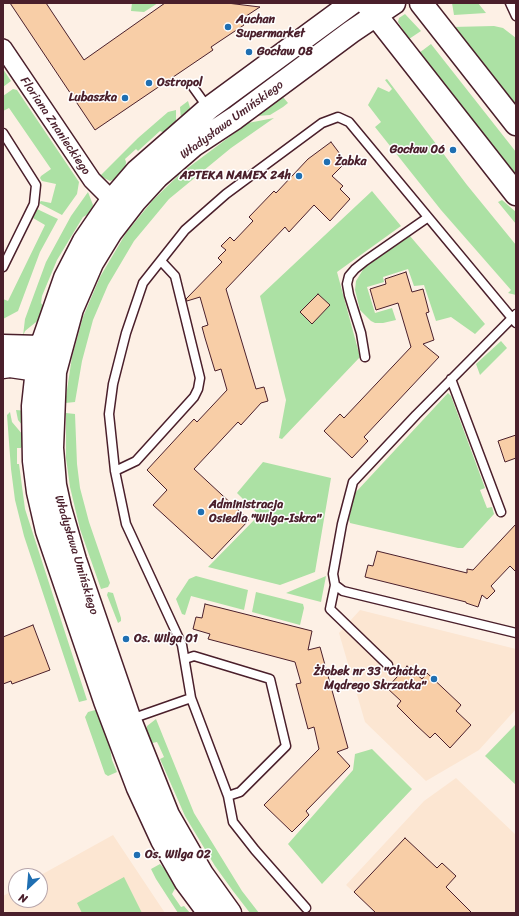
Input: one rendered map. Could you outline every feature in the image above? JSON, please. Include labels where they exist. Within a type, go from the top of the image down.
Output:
[{"type":"street","name":"Władysława Umińskiego","points":[[209,913],[186,882],[162,840],[138,788],[107,708],[47,531],[38,492],[34,461],[33,406],[48,360],[66,278],[84,241],[112,200],[137,171],[209,108],[352,3]]},
{"type":"street","name":"Władysława Umińskiego","points":[[230,913],[202,874],[168,815],[130,720],[75,560],[55,485],[48,360],[92,263],[111,232],[139,196],[157,177],[194,146],[235,118],[371,9],[394,3]]},
{"type":"street","points":[[421,3],[516,124]]},
{"type":"street","points":[[371,9],[516,194]]},
{"type":"street","name":"Floriana Znanieckiego","points":[[3,48],[92,180],[112,200]]},
{"type":"street","points":[[3,346],[48,360]]},
{"type":"street","points":[[3,367],[48,360]]},
{"type":"lane","points":[[510,3],[516,16]]},
{"type":"lane","points":[[193,87],[209,108]]},
{"type":"lane","points":[[306,908],[233,822],[228,796],[191,698],[185,659],[179,638],[126,524],[115,471],[110,414],[113,384],[126,333],[142,283],[185,230],[230,191],[322,123],[331,118],[338,117],[349,122],[427,218],[515,318],[451,379],[353,482],[342,524],[333,574],[336,584],[343,591],[516,634]]},
{"type":"lane","points":[[3,133],[36,185],[34,204],[3,267]]},
{"type":"lane","points":[[365,357],[362,333],[349,295],[347,284],[349,276],[355,269],[427,218]]},
{"type":"lane","points":[[115,471],[136,461],[194,397],[198,389],[200,378],[176,276],[161,261]]},
{"type":"lane","points":[[451,379],[500,512]]},
{"type":"lane","points":[[336,584],[330,609],[388,665]]},
{"type":"lane","points":[[185,659],[194,656],[270,679],[286,746],[240,792],[228,796]]},
{"type":"lane","points":[[130,720],[191,698]]},
{"type":"shaded area","name":"Żłobek nr 33 \"Chatka Mądrego Skrzatka\"","points":[[360,610],[516,649],[516,709],[479,750],[426,781],[365,722],[339,633]]},
{"type":"shaded area","points":[[456,778],[516,835],[516,913],[376,913],[346,885],[424,801]]},
{"type":"shaded area","points":[[113,835],[165,913],[3,913],[3,896],[8,893],[8,908],[48,908],[48,871]]},
{"type":"green space","points":[[132,3],[158,3],[144,12],[131,11]]},
{"type":"green space","points":[[452,3],[478,3],[486,13],[454,15]]},
{"type":"green space","points":[[405,14],[421,31],[409,39],[398,22],[399,18]]},
{"type":"green space","points":[[494,26],[503,28],[516,38],[516,109],[452,27]]},
{"type":"green space","points":[[431,44],[516,152],[516,176],[419,53]]},
{"type":"green space","points":[[3,69],[11,81],[3,87]]},
{"type":"green space","points":[[387,79],[467,185],[516,245],[516,295],[508,293],[511,290],[441,210],[375,127],[381,122],[368,105],[378,87],[389,92],[392,89],[385,80]]},
{"type":"green space","points":[[13,89],[17,90],[79,182],[77,194],[62,215],[39,203],[41,201],[51,203],[56,184],[42,181],[40,178],[51,169],[9,108],[3,111],[3,96]]},
{"type":"green space","points":[[283,97],[288,103],[283,107],[270,115],[257,116]]},
{"type":"green space","points":[[188,101],[191,111],[181,120],[180,107]]},
{"type":"green space","points":[[176,110],[176,124],[165,133],[160,131],[138,151],[136,149],[125,159],[125,170],[119,178],[110,181],[100,176],[138,138],[168,112]]},
{"type":"green space","points":[[274,118],[231,148],[169,199],[134,241],[108,285],[93,320],[82,361],[75,402],[65,403],[72,357],[83,317],[100,277],[126,233],[153,200],[181,173],[248,123]]},
{"type":"green space","points":[[372,191],[401,226],[337,272],[360,357],[282,439],[279,438],[286,400],[260,296]]},
{"type":"green space","points":[[88,192],[93,205],[92,212],[83,217],[57,260],[42,296],[41,303],[44,307],[41,318],[25,331],[23,336],[25,319],[46,262],[71,216]]},
{"type":"green space","points":[[502,200],[516,212],[516,224],[498,202]]},
{"type":"green space","points":[[37,209],[58,219],[40,252],[18,311],[3,319],[3,299],[8,301],[45,225],[33,218]]},
{"type":"green space","points":[[410,236],[485,324],[475,334],[451,317],[436,321],[424,285],[414,286],[408,269],[383,277],[384,282],[367,287],[375,313],[392,308],[396,320],[375,323],[360,310],[355,290],[356,281],[364,268]]},
{"type":"green space","points":[[501,341],[507,348],[480,375],[476,364]]},
{"type":"green space","points":[[448,393],[451,396],[485,488],[480,490],[487,508],[492,507],[494,514],[463,548],[350,523],[349,519],[355,493]]},
{"type":"green space","points":[[16,410],[28,411],[23,426],[18,420]]},
{"type":"green space","points":[[10,412],[12,422],[23,435],[24,444],[21,448],[17,448],[17,464],[19,464],[25,509],[87,700],[79,702],[24,536],[15,500],[11,469],[7,415]]},
{"type":"green space","points":[[66,413],[75,414],[77,464],[80,488],[89,522],[110,583],[108,587],[101,589],[80,529],[70,487],[66,458]]},
{"type":"green space","points":[[263,462],[331,478],[315,572],[280,585],[208,567],[259,515],[237,493]]},
{"type":"green space","points":[[196,576],[248,590],[244,610],[191,596],[185,615],[182,614],[176,599],[189,579]]},
{"type":"green space","points":[[326,576],[321,602],[286,593]]},
{"type":"green space","points":[[108,592],[113,593],[121,618],[121,621],[118,623],[107,595]]},
{"type":"green space","points":[[256,592],[303,604],[304,608],[300,625],[252,612]]},
{"type":"green space","points":[[99,709],[106,725],[112,760],[117,772],[108,776],[105,774],[85,717],[88,712]]},
{"type":"green space","points":[[156,719],[194,813],[242,891],[259,913],[250,913],[233,891],[215,866],[185,816],[160,759],[164,757],[157,742],[152,743],[146,739],[145,733],[147,726]]},
{"type":"green space","points":[[516,724],[516,785],[485,756]]},
{"type":"green space","points":[[372,749],[412,789],[322,884],[288,844],[353,770],[355,754]]},
{"type":"green space","points":[[160,864],[178,883],[172,894],[181,907],[184,906],[190,913],[178,913],[156,879],[151,869]]},
{"type":"green space","points":[[124,877],[142,913],[82,913],[77,903]]},
{"type":"building","points":[[10,3],[46,3],[84,60],[165,3],[227,3],[260,7],[240,20],[244,25],[211,47],[213,50],[95,130]]},
{"type":"building","points":[[331,142],[346,162],[332,176],[343,186],[340,189],[350,199],[330,221],[314,205],[289,232],[285,227],[226,289],[256,389],[264,387],[268,401],[261,403],[241,425],[238,422],[194,469],[249,520],[212,559],[153,505],[167,490],[147,470],[194,419],[197,422],[227,390],[221,369],[215,371],[205,338],[202,327],[208,325],[200,297],[187,301],[186,299],[222,262],[218,258],[226,250],[221,246],[230,237],[234,241],[253,221],[249,217],[274,191],[276,193],[308,159]]},
{"type":"building","points":[[406,272],[412,292],[423,289],[429,312],[426,313],[434,340],[423,344],[439,357],[364,437],[368,441],[352,458],[324,431],[340,414],[344,418],[411,347],[398,303],[376,310],[370,289],[386,284],[385,279]]},
{"type":"building","points":[[318,294],[330,305],[312,324],[300,312]]},
{"type":"building","points":[[516,435],[516,458],[505,462],[498,441]]},
{"type":"building","points":[[516,524],[516,572],[510,566],[491,586],[495,591],[487,599],[482,595],[478,607],[466,602],[365,577],[368,565],[373,566],[377,551],[467,573],[467,569],[473,570]]},
{"type":"building","points":[[205,604],[312,631],[308,650],[320,647],[348,748],[337,752],[350,766],[306,811],[309,815],[292,832],[264,805],[319,749],[314,727],[308,729],[296,684],[301,683],[295,662],[208,639],[210,634],[193,629],[196,617],[202,618]]},
{"type":"building","points":[[33,625],[50,670],[12,684],[11,681],[3,684],[3,637]]},
{"type":"building","points":[[407,666],[422,679],[427,673],[461,705],[456,711],[471,725],[450,748],[435,733],[430,738],[416,725],[397,706],[401,701],[387,688]]},
{"type":"building","points":[[405,838],[437,868],[442,863],[456,876],[446,887],[472,913],[376,913],[354,892]]},
{"type":"place","name":"Auchan Supermarket","points":[[228,27]]},
{"type":"place","name":"Gocław 08","points":[[249,52]]},
{"type":"place","name":"Ostropol","points":[[149,83]]},
{"type":"place","name":"Lubaszka","points":[[125,98]]},
{"type":"place","name":"Gocław 06","points":[[453,150]]},
{"type":"place","name":"Żabka","points":[[327,162]]},
{"type":"place","name":"APTEKA NAMEX 24h","points":[[299,176]]},
{"type":"place","name":"Administracja Osiedla \"Wilga-Iskra\"","points":[[201,512]]},
{"type":"place","name":"Os. Wilga 01","points":[[126,639]]},
{"type":"place","name":"Żłobek nr 33 \"Chatka Mądrego Skrzatka\"","points":[[434,679]]},
{"type":"place","name":"Os. Wilga 02","points":[[137,855]]}]
